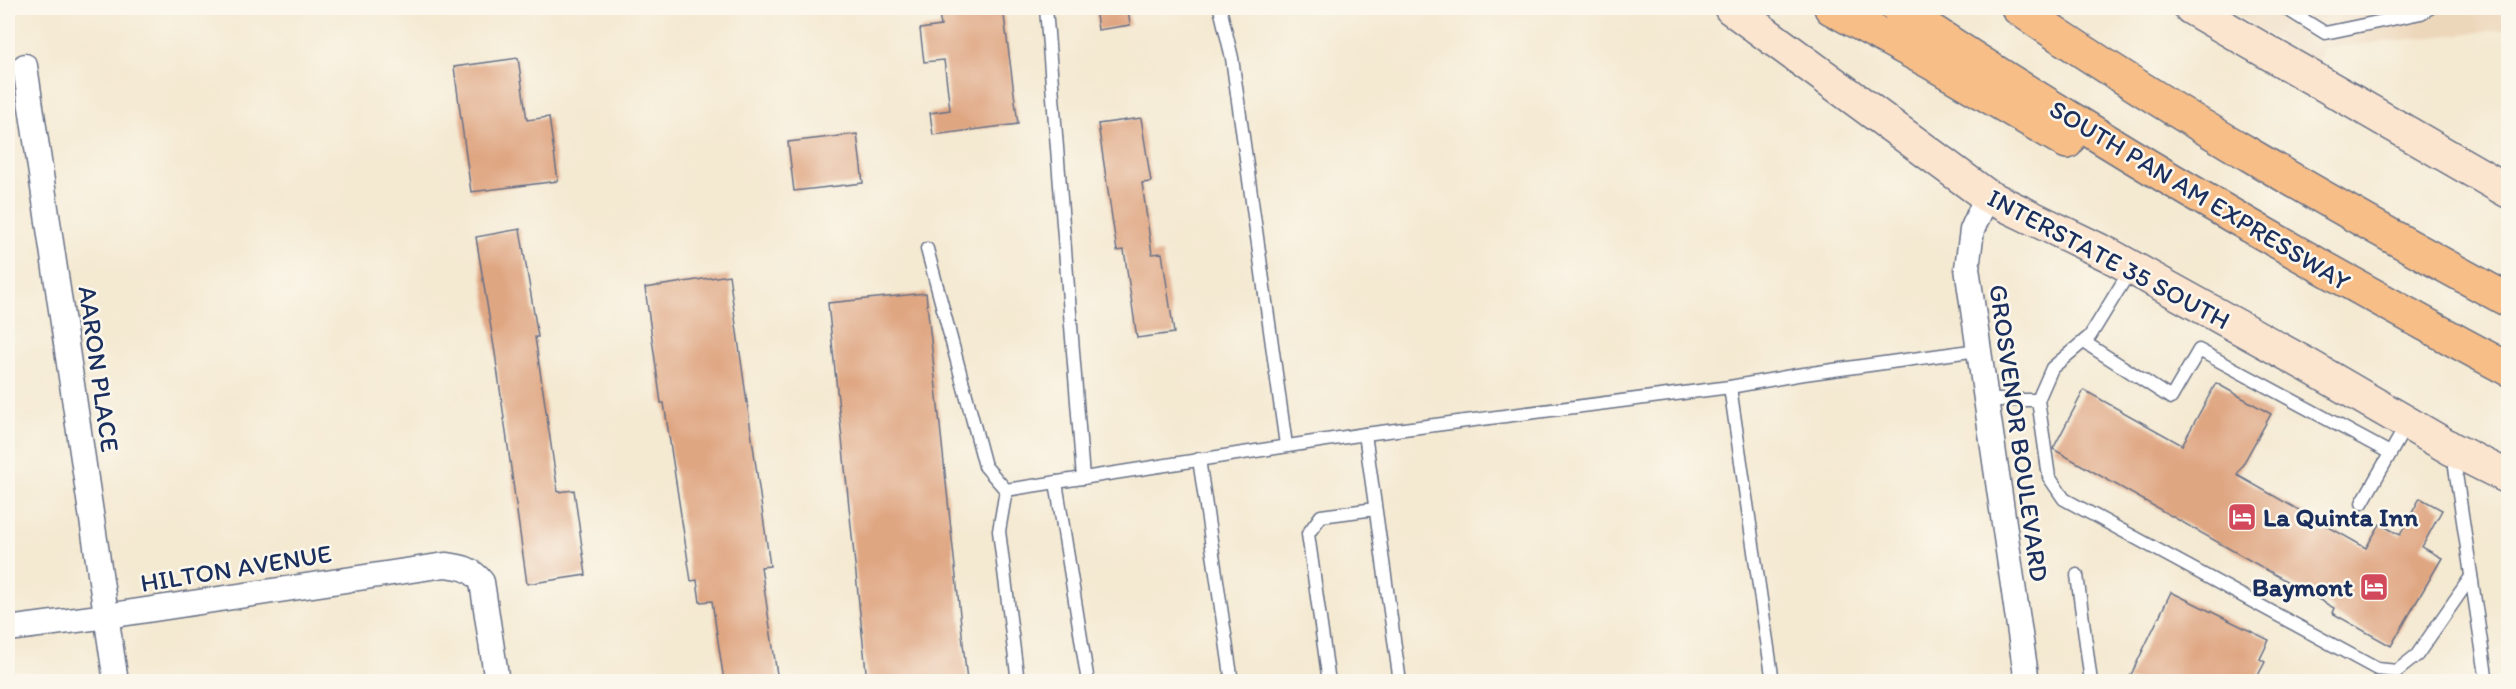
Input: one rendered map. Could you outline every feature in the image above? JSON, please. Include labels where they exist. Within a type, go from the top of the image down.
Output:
[{"type":"highway","points":[[1831,8],[1942,69],[2194,218],[2356,287]]},
{"type":"highway","name":"SOUTH PAN AM EXPRESSWAY","points":[[1898,8],[1963,52],[2173,182],[2356,287],[2508,369]]},
{"type":"highway","points":[[2018,8],[2168,104],[2358,219],[2508,300]]},
{"type":"main road","name":"INTERSTATE 35 SOUTH","points":[[1731,8],[1987,196],[2132,267],[2452,449],[2508,477]]},
{"type":"main road","points":[[2191,8],[2508,191]]},
{"type":"street","name":"AARON PLACE","points":[[25,66],[116,681]]},
{"type":"street","name":"GROSVENOR BOULEVARD","points":[[1987,196],[1972,230],[1966,268],[2027,681]]},
{"type":"street","name":"HILTON AVENUE","points":[[8,629],[445,565],[463,567],[472,571],[482,582],[497,681]]},
{"type":"lane","points":[[1046,8],[1083,478]]},
{"type":"lane","points":[[1220,8],[1232,58],[1286,445]]},
{"type":"lane","points":[[2285,8],[2325,33],[2421,13],[2430,8]]},
{"type":"lane","points":[[927,249],[985,466],[1006,490]]},
{"type":"lane","points":[[2132,267],[2090,336],[2052,368],[2038,399],[2049,477],[2064,499],[2377,669],[2397,671],[2417,656],[2471,577]]},
{"type":"lane","points":[[2084,342],[2171,398],[2199,350],[2390,453]]},
{"type":"lane","points":[[1006,490],[1286,445],[1730,387],[1797,375],[1978,350]]},
{"type":"lane","points":[[1730,387],[1773,681]]},
{"type":"lane","points":[[1985,400],[2038,399]]},
{"type":"lane","points":[[2362,503],[2407,423]]},
{"type":"lane","points":[[1365,434],[1400,681]]},
{"type":"lane","points":[[2452,449],[2487,681]]},
{"type":"lane","points":[[1199,459],[1232,681]]},
{"type":"lane","points":[[1056,482],[1088,681]]},
{"type":"lane","points":[[1006,490],[999,531],[1018,681]]},
{"type":"lane","points":[[1329,681],[1308,534],[1321,516],[1375,509]]},
{"type":"lane","points":[[2077,575],[2091,681]]},
{"type":"shaded area","points":[[2226,8],[2508,8],[2508,29],[2325,48],[2314,64]]},
{"type":"building","points":[[938,8],[1003,8],[1018,124],[933,135],[930,113],[950,110],[944,60],[924,62],[920,29],[941,26]]},
{"type":"building","points":[[1095,8],[1128,8],[1130,25],[1098,30]]},
{"type":"building","points":[[518,58],[527,120],[549,117],[558,181],[471,192],[454,67]]},
{"type":"building","points":[[1141,118],[1151,182],[1142,183],[1152,254],[1162,253],[1174,333],[1137,338],[1124,250],[1117,251],[1098,124]]},
{"type":"building","points":[[857,134],[863,183],[794,191],[788,142]]},
{"type":"building","points":[[520,229],[538,337],[535,337],[558,492],[574,490],[586,575],[527,584],[495,353],[476,237]]},
{"type":"building","points":[[729,275],[770,566],[761,567],[778,681],[724,681],[712,601],[700,602],[697,580],[691,581],[664,403],[661,403],[645,288]]},
{"type":"building","points":[[926,293],[967,681],[867,681],[828,303]]},
{"type":"building","name":"La Quinta Inn","points":[[2216,383],[2271,414],[2237,475],[2366,548],[2380,524],[2400,535],[2420,498],[2442,510],[2422,547],[2442,558],[2391,646],[2332,613],[2334,608],[2053,449],[2084,390],[2182,445]]},
{"type":"building","points":[[2171,592],[2269,640],[2260,659],[2265,662],[2255,681],[2128,681]]},
{"type":"place","name":"La Quinta Inn","points":[[2242,517]]},
{"type":"place","name":"Baymont","points":[[2374,587]]}]
